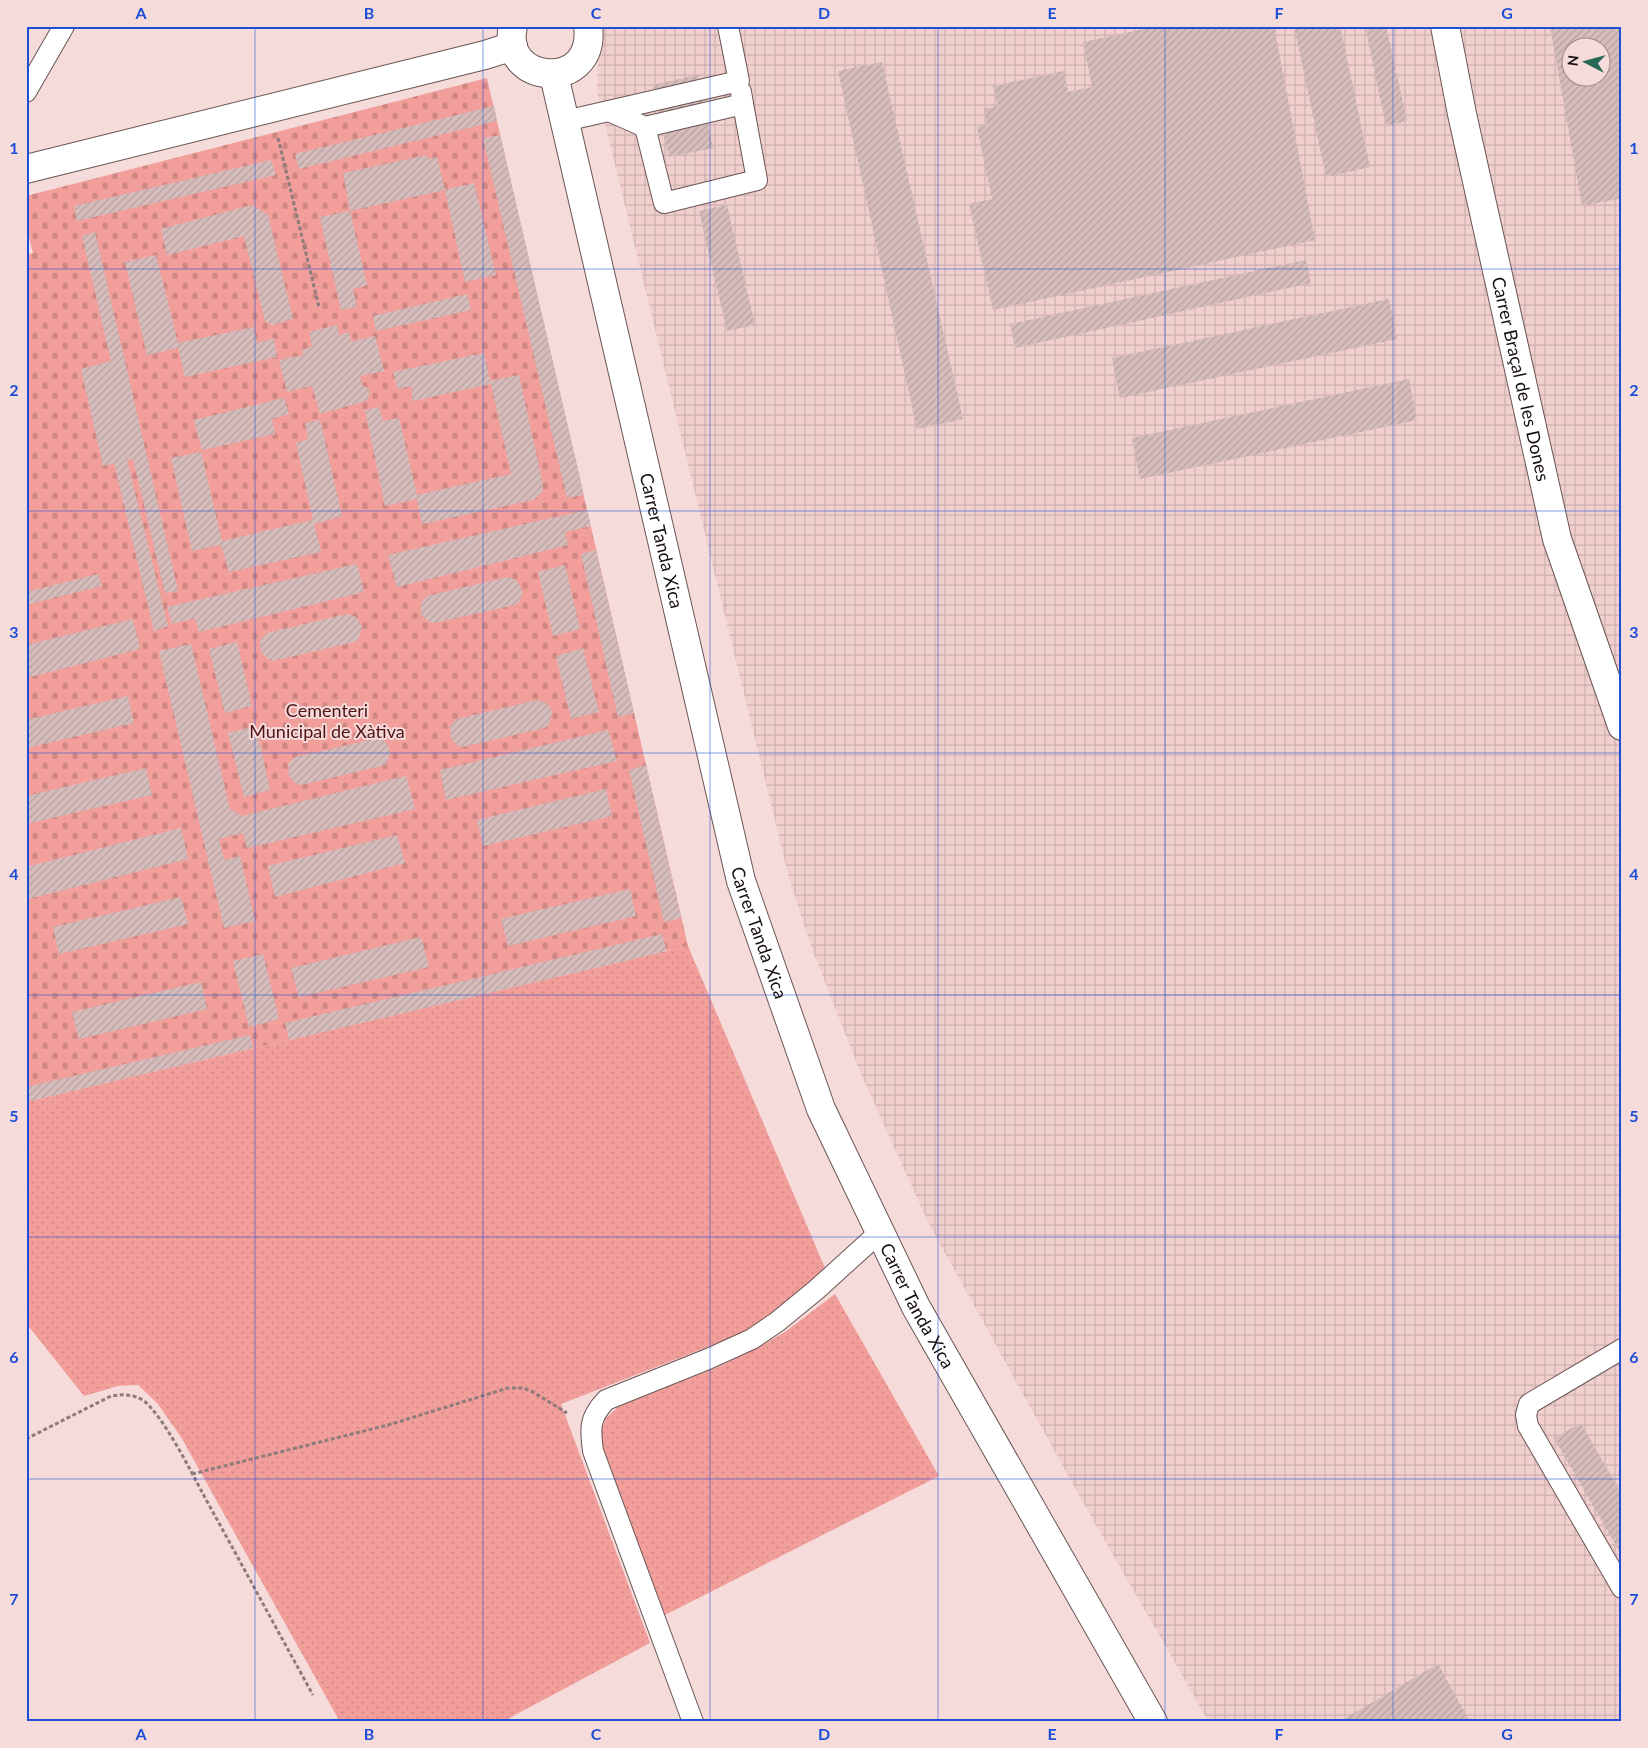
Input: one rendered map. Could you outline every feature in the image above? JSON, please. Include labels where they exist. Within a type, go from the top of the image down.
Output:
[{"type":"street","name":"Carrer Braçal de les Dones","points":[[1445,26],[1462,114],[1557,539],[1622,726]]},
{"type":"street","points":[[26,169],[485,55],[513,36],[517,56],[533,70],[544,74],[567,71],[578,63],[585,52],[591,27]]},
{"type":"street","name":"Carrer Tanda Xica","points":[[554,74],[741,881],[821,1109],[916,1308],[1153,1722]]},
{"type":"lane","points":[[26,92],[64,26]]},
{"type":"lane","points":[[645,127],[664,203],[757,180],[728,26]]},
{"type":"lane","points":[[565,121],[739,82]]},
{"type":"lane","points":[[609,111],[645,127],[743,104]]},
{"type":"lane","points":[[693,1722],[593,1451],[591,1421],[596,1410],[606,1400],[752,1339],[777,1322],[816,1290],[880,1232]]},
{"type":"lane","points":[[1622,1349],[1530,1404],[1526,1415],[1528,1426],[1622,1588]]},
{"type":"path","points":[[271,108],[319,307]]},
{"type":"path","points":[[192,1474],[388,1425],[508,1388],[528,1390],[563,1411],[591,1421]]},
{"type":"path","points":[[26,1439],[111,1396],[124,1394],[144,1401],[164,1426],[192,1474],[313,1695]]},
{"type":"shaded area","points":[[599,26],[1622,26],[1622,1722],[1209,1722],[1081,1499],[929,1224],[861,1074],[812,949],[789,878],[597,91]]},
{"type":"green space","name":"Cementeri Municipal de Xàtiva","points":[[487,78],[688,946],[26,1102],[26,255],[33,253],[26,225],[26,196]]},
{"type":"green space","points":[[688,946],[825,1268],[787,1307],[746,1332],[561,1404],[650,1643],[502,1722],[340,1722],[181,1437],[157,1403],[138,1385],[118,1386],[84,1396],[26,1323],[26,1102]]},
{"type":"green space","points":[[835,1294],[939,1476],[665,1615],[604,1453],[600,1434],[605,1419],[619,1406],[718,1367],[757,1348],[785,1332]]},
{"type":"building","points":[[1158,26],[1274,26],[1315,240],[993,310],[969,204],[992,199],[977,127],[987,125],[984,109],[998,106],[993,86],[1064,71],[1068,92],[1092,87],[1083,42]]},
{"type":"building","points":[[1294,26],[1340,26],[1370,167],[1326,177]]},
{"type":"building","points":[[1365,26],[1386,26],[1407,121],[1386,126]]},
{"type":"building","points":[[1550,26],[1622,26],[1622,198],[1582,206],[1561,88],[1610,88],[1610,38],[1560,38],[1560,82]]},
{"type":"building","points":[[882,62],[963,419],[917,429],[838,71]]},
{"type":"building","points":[[698,75],[713,148],[669,157],[653,85]]},
{"type":"building","points":[[494,106],[497,121],[299,169],[295,154]]},
{"type":"building","points":[[500,135],[584,495],[567,498],[483,138]]},
{"type":"building","points":[[427,155],[428,159],[437,157],[445,190],[350,211],[343,173]]},
{"type":"building","points":[[271,160],[276,175],[77,221],[74,206]]},
{"type":"building","points":[[474,183],[496,275],[465,282],[445,190]]},
{"type":"building","points":[[252,205],[268,215],[293,319],[272,325],[265,321],[244,236],[167,255],[161,229]]},
{"type":"building","points":[[727,205],[755,325],[727,331],[699,211]]},
{"type":"building","points":[[350,211],[367,285],[353,289],[357,307],[341,310],[320,217]]},
{"type":"building","points":[[95,232],[178,591],[165,593],[133,459],[127,460],[168,626],[154,631],[114,463],[103,466],[81,369],[111,361],[82,236]]},
{"type":"building","points":[[156,255],[178,343],[254,327],[257,343],[274,338],[277,357],[185,377],[178,348],[147,355],[125,262]]},
{"type":"building","points":[[1306,260],[1311,283],[1015,348],[1010,324]]},
{"type":"building","points":[[467,294],[471,310],[376,331],[373,316]]},
{"type":"building","points":[[1389,299],[1397,339],[1120,398],[1112,358]]},
{"type":"building","points":[[337,325],[339,335],[349,332],[351,342],[375,336],[384,371],[360,376],[362,385],[369,389],[369,397],[366,401],[320,414],[312,386],[287,392],[279,360],[303,355],[302,350],[312,347],[309,332]]},
{"type":"building","points":[[484,353],[490,381],[519,375],[543,485],[542,493],[533,500],[422,524],[417,499],[385,506],[365,410],[379,407],[383,421],[399,418],[417,495],[511,474],[491,384],[413,401],[411,386],[398,389],[393,372]]},
{"type":"building","points":[[1409,379],[1417,420],[1140,479],[1132,438]]},
{"type":"building","points":[[284,398],[289,414],[272,419],[275,434],[202,450],[194,420]]},
{"type":"building","points":[[320,420],[342,516],[314,524],[321,552],[229,572],[221,545],[192,551],[171,458],[201,452],[222,541],[313,520],[296,443],[308,439],[305,423]]},
{"type":"building","points":[[587,510],[591,526],[565,532],[568,545],[397,587],[388,555]]},
{"type":"building","points":[[596,550],[634,713],[618,717],[581,554]]},
{"type":"building","points":[[357,564],[364,592],[199,632],[195,618],[172,624],[167,607]]},
{"type":"building","points":[[565,565],[580,629],[553,636],[538,572]]},
{"type":"building","points":[[98,574],[102,586],[26,605],[26,592]]},
{"type":"building","points":[[508,577],[516,580],[522,590],[519,603],[515,605],[434,623],[429,622],[421,615],[421,603],[427,596]]},
{"type":"building","points":[[347,614],[356,617],[362,627],[358,640],[354,642],[273,661],[261,652],[260,640],[267,633]]},
{"type":"building","points":[[133,619],[140,649],[26,678],[26,645]]},
{"type":"building","points":[[237,642],[252,706],[225,713],[209,649]]},
{"type":"building","points":[[191,644],[230,809],[242,816],[406,776],[415,809],[247,848],[243,833],[219,839],[224,860],[240,856],[255,921],[224,928],[159,651]]},
{"type":"building","points":[[583,648],[599,712],[571,719],[556,656]]},
{"type":"building","points":[[128,696],[134,723],[26,748],[26,720]]},
{"type":"building","points":[[537,700],[546,703],[550,707],[552,714],[548,726],[544,728],[463,747],[458,746],[451,738],[450,726],[457,719]]},
{"type":"building","points":[[256,726],[270,790],[244,797],[228,733]]},
{"type":"building","points":[[608,730],[617,761],[446,800],[440,770]]},
{"type":"building","points":[[375,739],[384,741],[388,745],[390,752],[386,764],[382,766],[301,785],[296,784],[289,776],[288,764],[295,757]]},
{"type":"building","points":[[646,765],[681,918],[664,922],[629,770]]},
{"type":"building","points":[[146,768],[152,795],[26,824],[26,796]]},
{"type":"building","points":[[606,789],[612,816],[483,846],[477,820]]},
{"type":"building","points":[[181,828],[188,859],[28,899],[26,867]]},
{"type":"building","points":[[397,835],[405,863],[275,897],[268,866]]},
{"type":"building","points":[[630,889],[636,916],[508,946],[501,919]]},
{"type":"building","points":[[181,897],[188,924],[59,954],[53,927]]},
{"type":"building","points":[[662,934],[667,951],[289,1040],[285,1023]]},
{"type":"building","points":[[421,937],[429,967],[299,997],[291,968]]},
{"type":"building","points":[[263,954],[279,1019],[249,1027],[233,961]]},
{"type":"building","points":[[201,982],[207,1009],[79,1039],[72,1012]]},
{"type":"building","points":[[250,1035],[253,1048],[26,1102],[26,1087]]},
{"type":"building","points":[[1581,1423],[1622,1495],[1622,1556],[1554,1438]]},
{"type":"building","points":[[1438,1664],[1470,1722],[1339,1722]]}]
